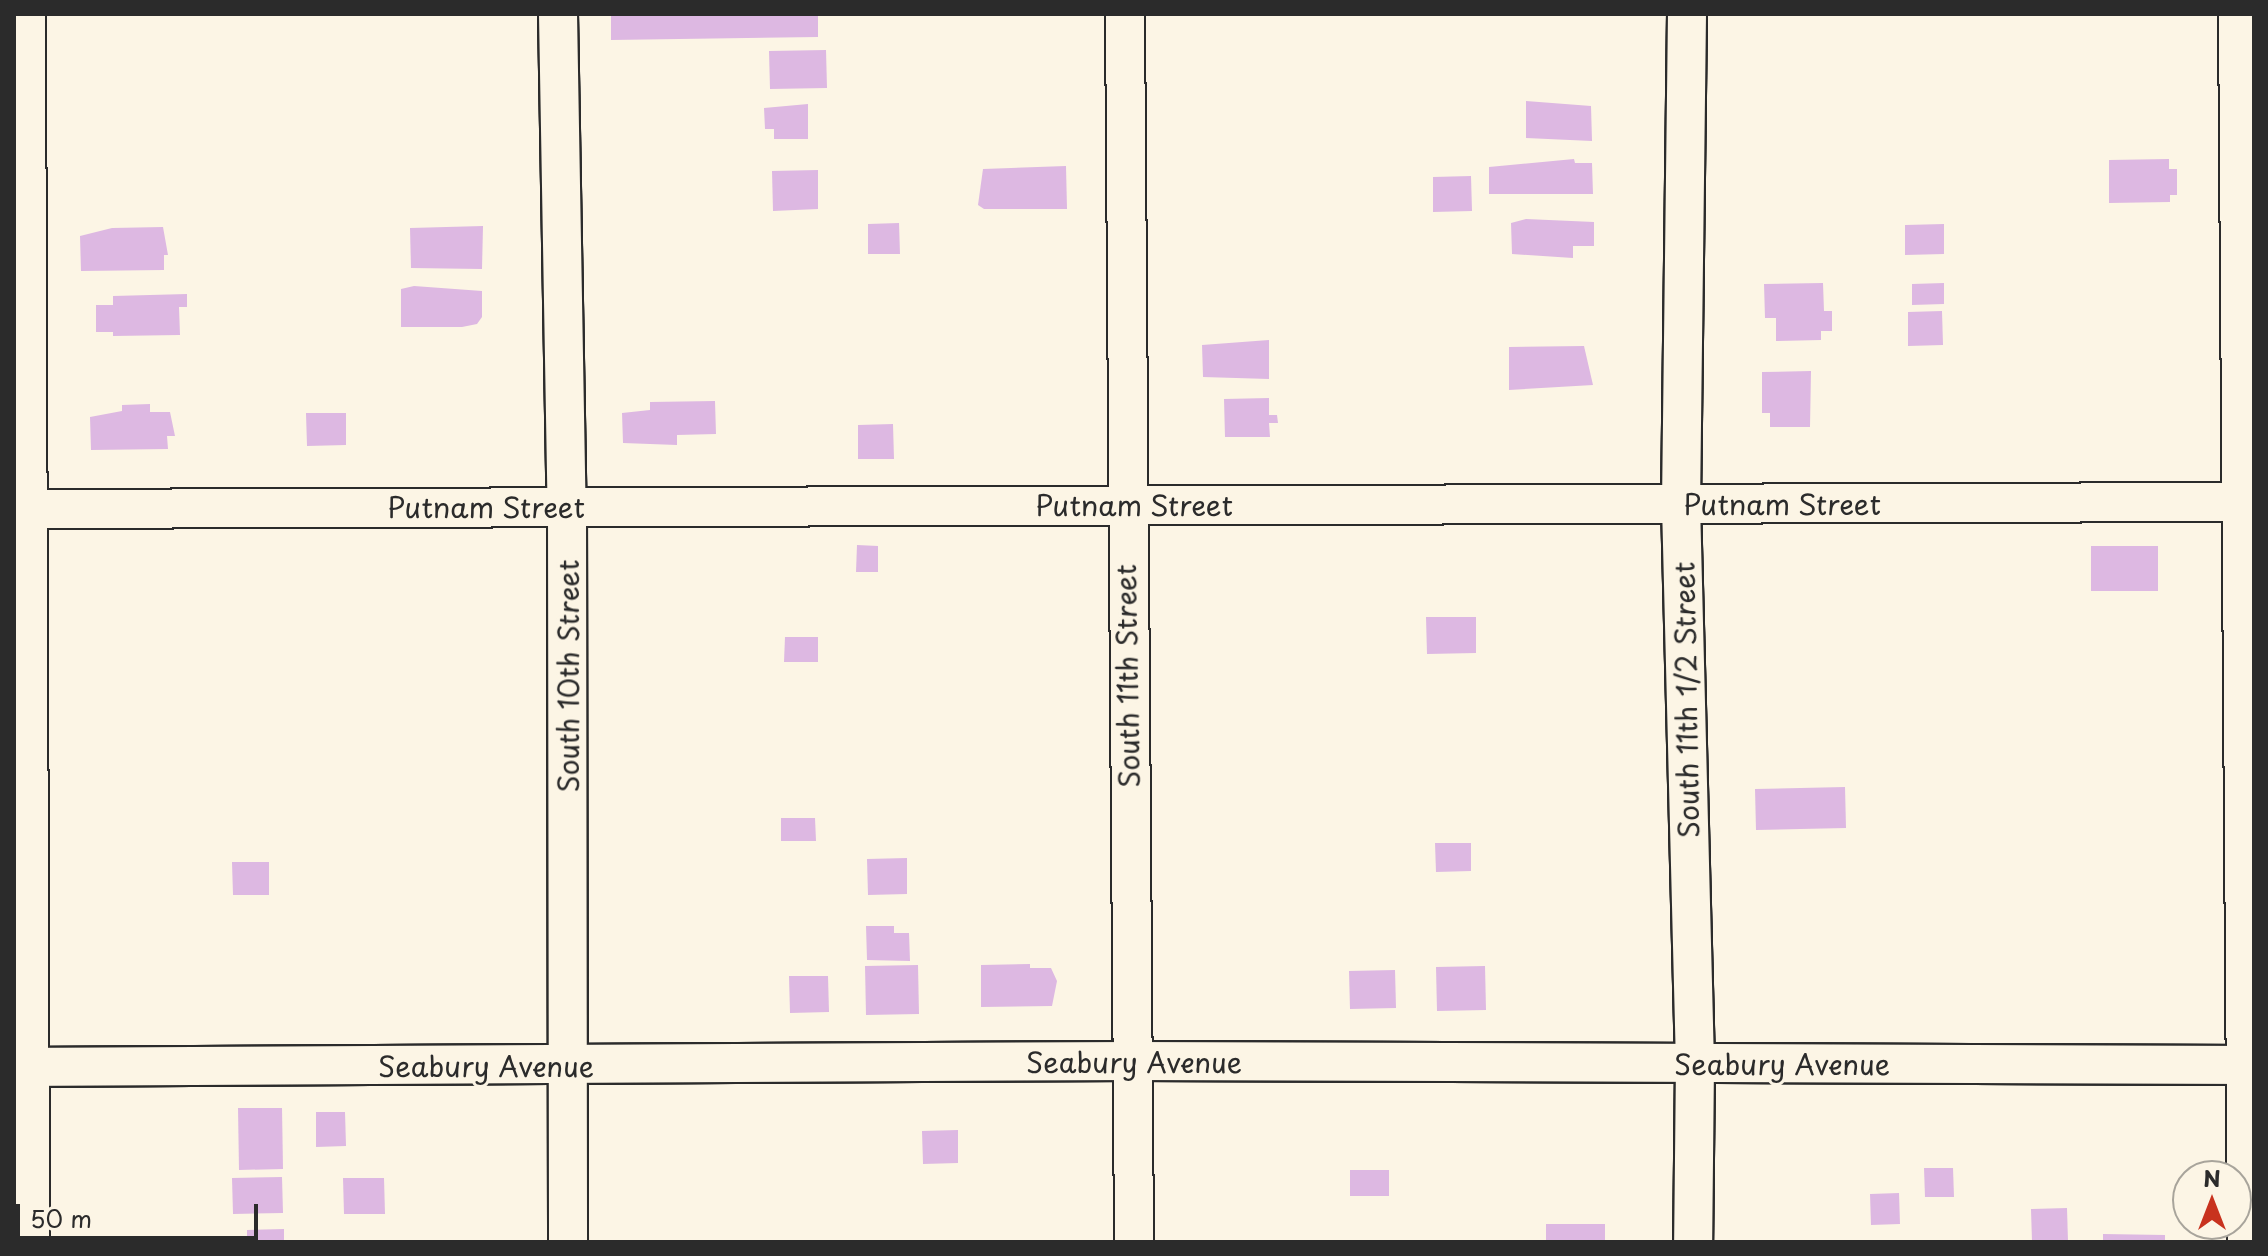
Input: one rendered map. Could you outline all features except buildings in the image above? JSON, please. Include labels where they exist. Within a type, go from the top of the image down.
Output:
[{"type":"street","points":[[23,14],[18,509],[20,1067],[27,1242]]},
{"type":"street","name":"South 10th Street","points":[[558,14],[567,507],[568,1242]]},
{"type":"street","name":"South 11th Street","points":[[1125,14],[1125,505],[1134,1242]]},
{"type":"street","name":"South 11th 1/2 Street","points":[[1687,14],[1681,504],[1695,1064],[1693,1242]]},
{"type":"street","points":[[2238,14],[2247,502],[2251,1065],[2247,1242]]},
{"type":"street","name":"Putnam Street","points":[[18,509],[2247,502]]},
{"type":"street","name":"Seabury Avenue","points":[[20,1067],[1133,1061],[2251,1065]]}]
